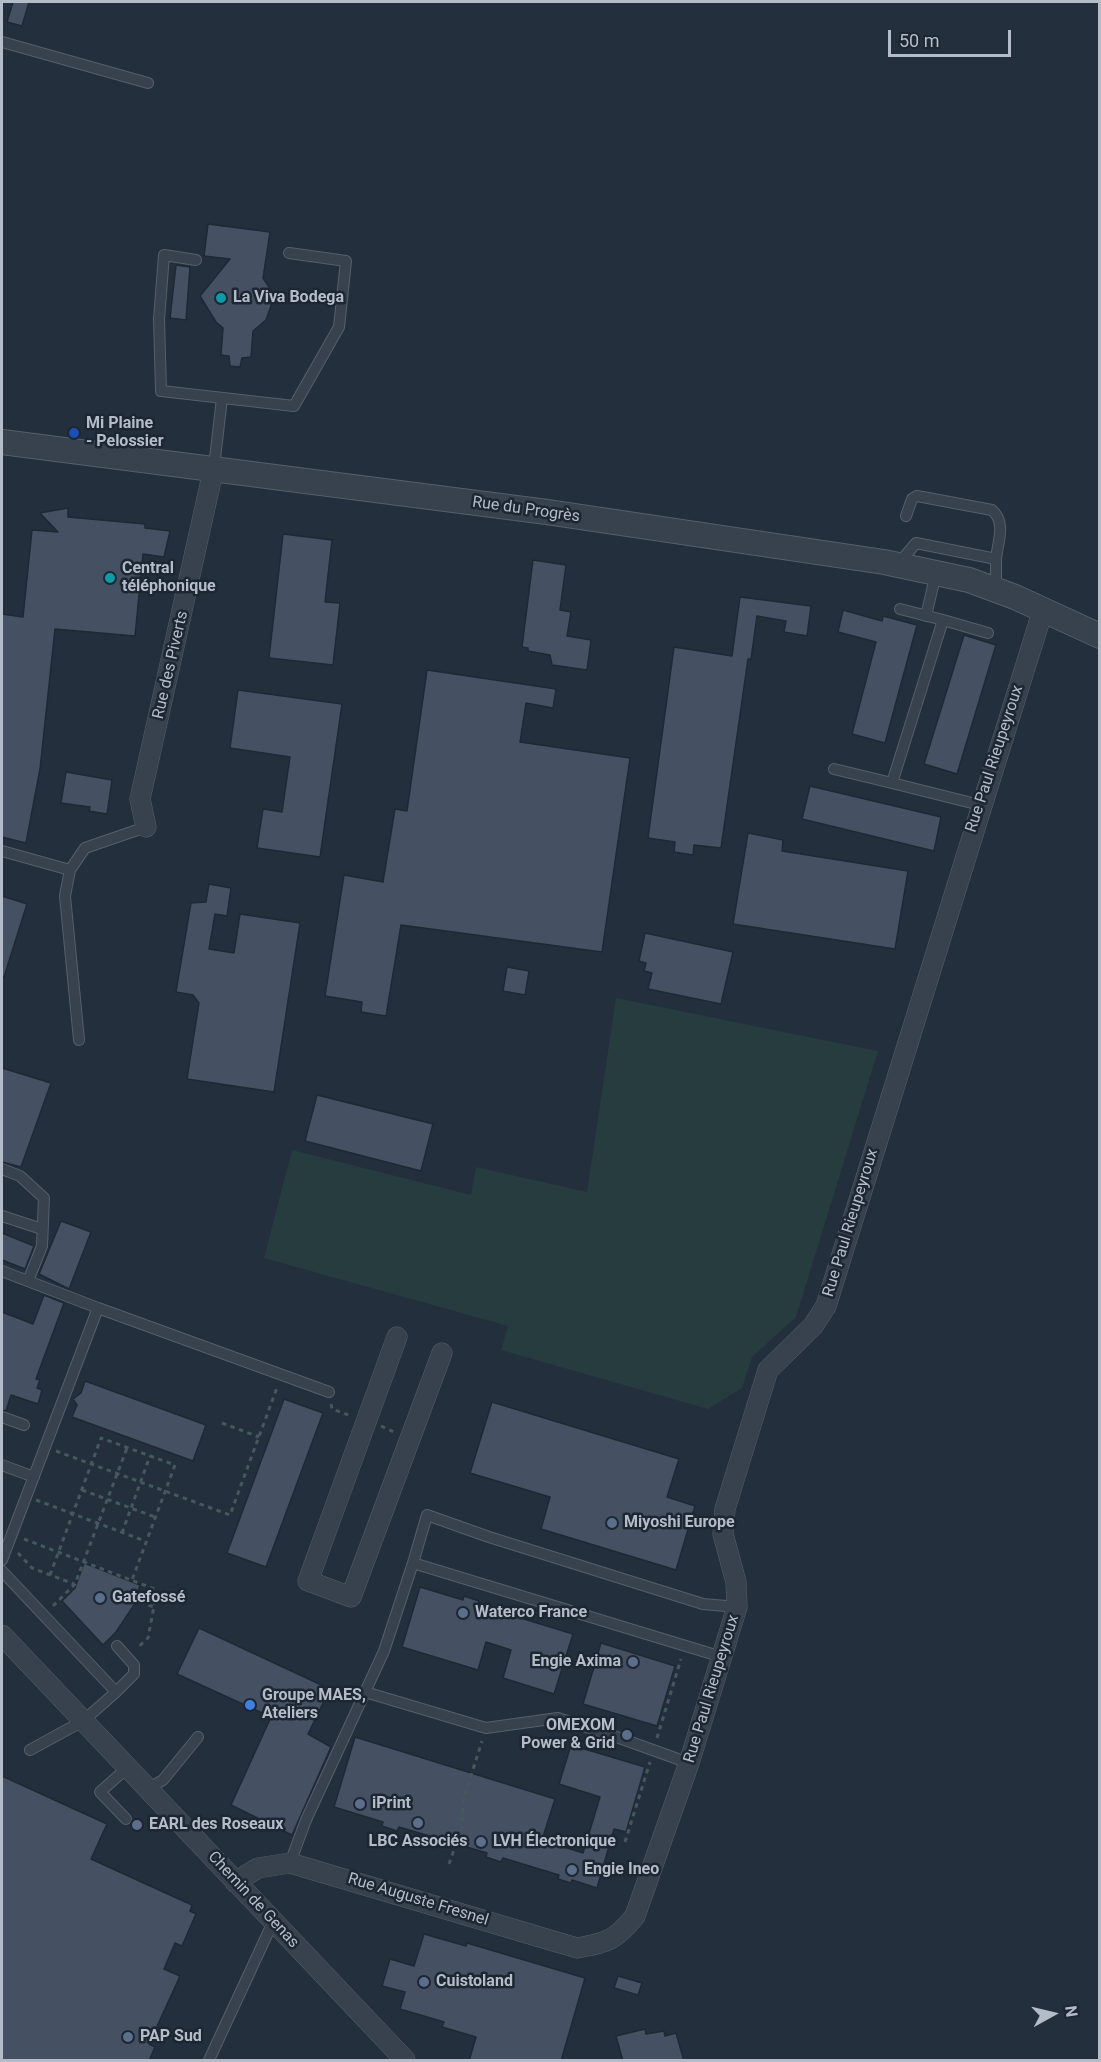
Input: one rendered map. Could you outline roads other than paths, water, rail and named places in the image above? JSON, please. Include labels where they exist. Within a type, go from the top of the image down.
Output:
[{"type":"street","name":"Rue du Progrès","points":[[2,442],[214,467],[558,514],[903,567],[969,580],[1100,636]]},
{"type":"street","name":"Rue des Piverts","points":[[146,827],[140,799],[214,467]]},
{"type":"street","name":"Rue Paul Rieupeyroux","points":[[603,1944],[620,1935],[635,1916],[689,1763],[737,1607],[736,1582],[723,1534],[726,1509],[768,1370],[813,1326],[826,1306],[980,806],[1043,610]]},
{"type":"street","points":[[397,1337],[308,1581],[351,1597],[442,1353]]},
{"type":"street","name":"Chemin de Genas","points":[[2,1635],[405,2061]]},
{"type":"street","name":"Rue Auguste Fresnel","points":[[235,1882],[258,1868],[290,1863],[577,1948],[603,1944]]},
{"type":"lane","points":[[2,42],[148,83]]},
{"type":"lane","points":[[196,260],[165,255],[159,319],[161,391],[294,406],[339,327],[346,261],[289,253]]},
{"type":"lane","points":[[214,467],[222,398]]},
{"type":"lane","points":[[906,516],[912,498],[917,496],[992,510],[999,515],[1001,525],[996,559],[996,590]]},
{"type":"lane","points":[[903,567],[905,556],[916,543],[996,559]]},
{"type":"lane","points":[[926,616],[936,573]]},
{"type":"lane","points":[[900,609],[988,633]]},
{"type":"lane","points":[[892,783],[943,620]]},
{"type":"lane","points":[[834,770],[980,806]]},
{"type":"lane","points":[[79,1040],[65,896],[70,870],[85,848],[146,827]]},
{"type":"lane","points":[[2,851],[70,870]]},
{"type":"lane","points":[[2,1169],[20,1176],[44,1198],[42,1246],[28,1281]]},
{"type":"lane","points":[[2,1216],[42,1229]]},
{"type":"lane","points":[[2,1271],[329,1392]]},
{"type":"lane","points":[[2,1560],[98,1308]]},
{"type":"lane","points":[[2,1418],[24,1425]]},
{"type":"lane","points":[[2,1465],[34,1477]]},
{"type":"lane","points":[[290,1863],[306,1820],[384,1651],[427,1515],[489,1537],[703,1604],[737,1607]]},
{"type":"lane","points":[[413,1563],[722,1657]]},
{"type":"lane","points":[[2,1571],[116,1692]]},
{"type":"lane","points":[[30,1750],[83,1721],[134,1674],[134,1665],[117,1646]]},
{"type":"lane","points":[[365,1692],[486,1728],[558,1718],[599,1731]]},
{"type":"lane","points":[[611,1735],[662,1751],[689,1763]]},
{"type":"lane","points":[[147,1789],[163,1780],[198,1737]]},
{"type":"lane","points":[[126,1819],[100,1792],[127,1768]]},
{"type":"lane","points":[[208,2061],[273,1922]]},
{"type":"place","name":"La Viva Bodega","points":[[221,298]]},
{"type":"place","name":"Mi Plaine - Pelossier","points":[[74,433]]},
{"type":"place","name":"Central téléphonique","points":[[110,578]]},
{"type":"place","name":"Miyoshi Europe","points":[[612,1523]]},
{"type":"place","name":"Gatefossé","points":[[100,1598]]},
{"type":"place","name":"Waterco France","points":[[463,1613]]},
{"type":"place","name":"Engie Axima","points":[[633,1662]]},
{"type":"place","name":"Groupe MAES, Ateliers","points":[[250,1705]]},
{"type":"place","name":"OMEXOM Power & Grid","points":[[627,1735]]},
{"type":"place","name":"iPrint","points":[[360,1804]]},
{"type":"place","name":"LBC Associés","points":[[418,1823]]},
{"type":"place","name":"EARL des Roseaux","points":[[137,1825]]},
{"type":"place","name":"LVH Électronique","points":[[481,1842]]},
{"type":"place","name":"Engie Ineo","points":[[572,1870]]},
{"type":"place","name":"Cuistoland","points":[[424,1982]]},
{"type":"place","name":"PAP Sud","points":[[128,2037]]}]
